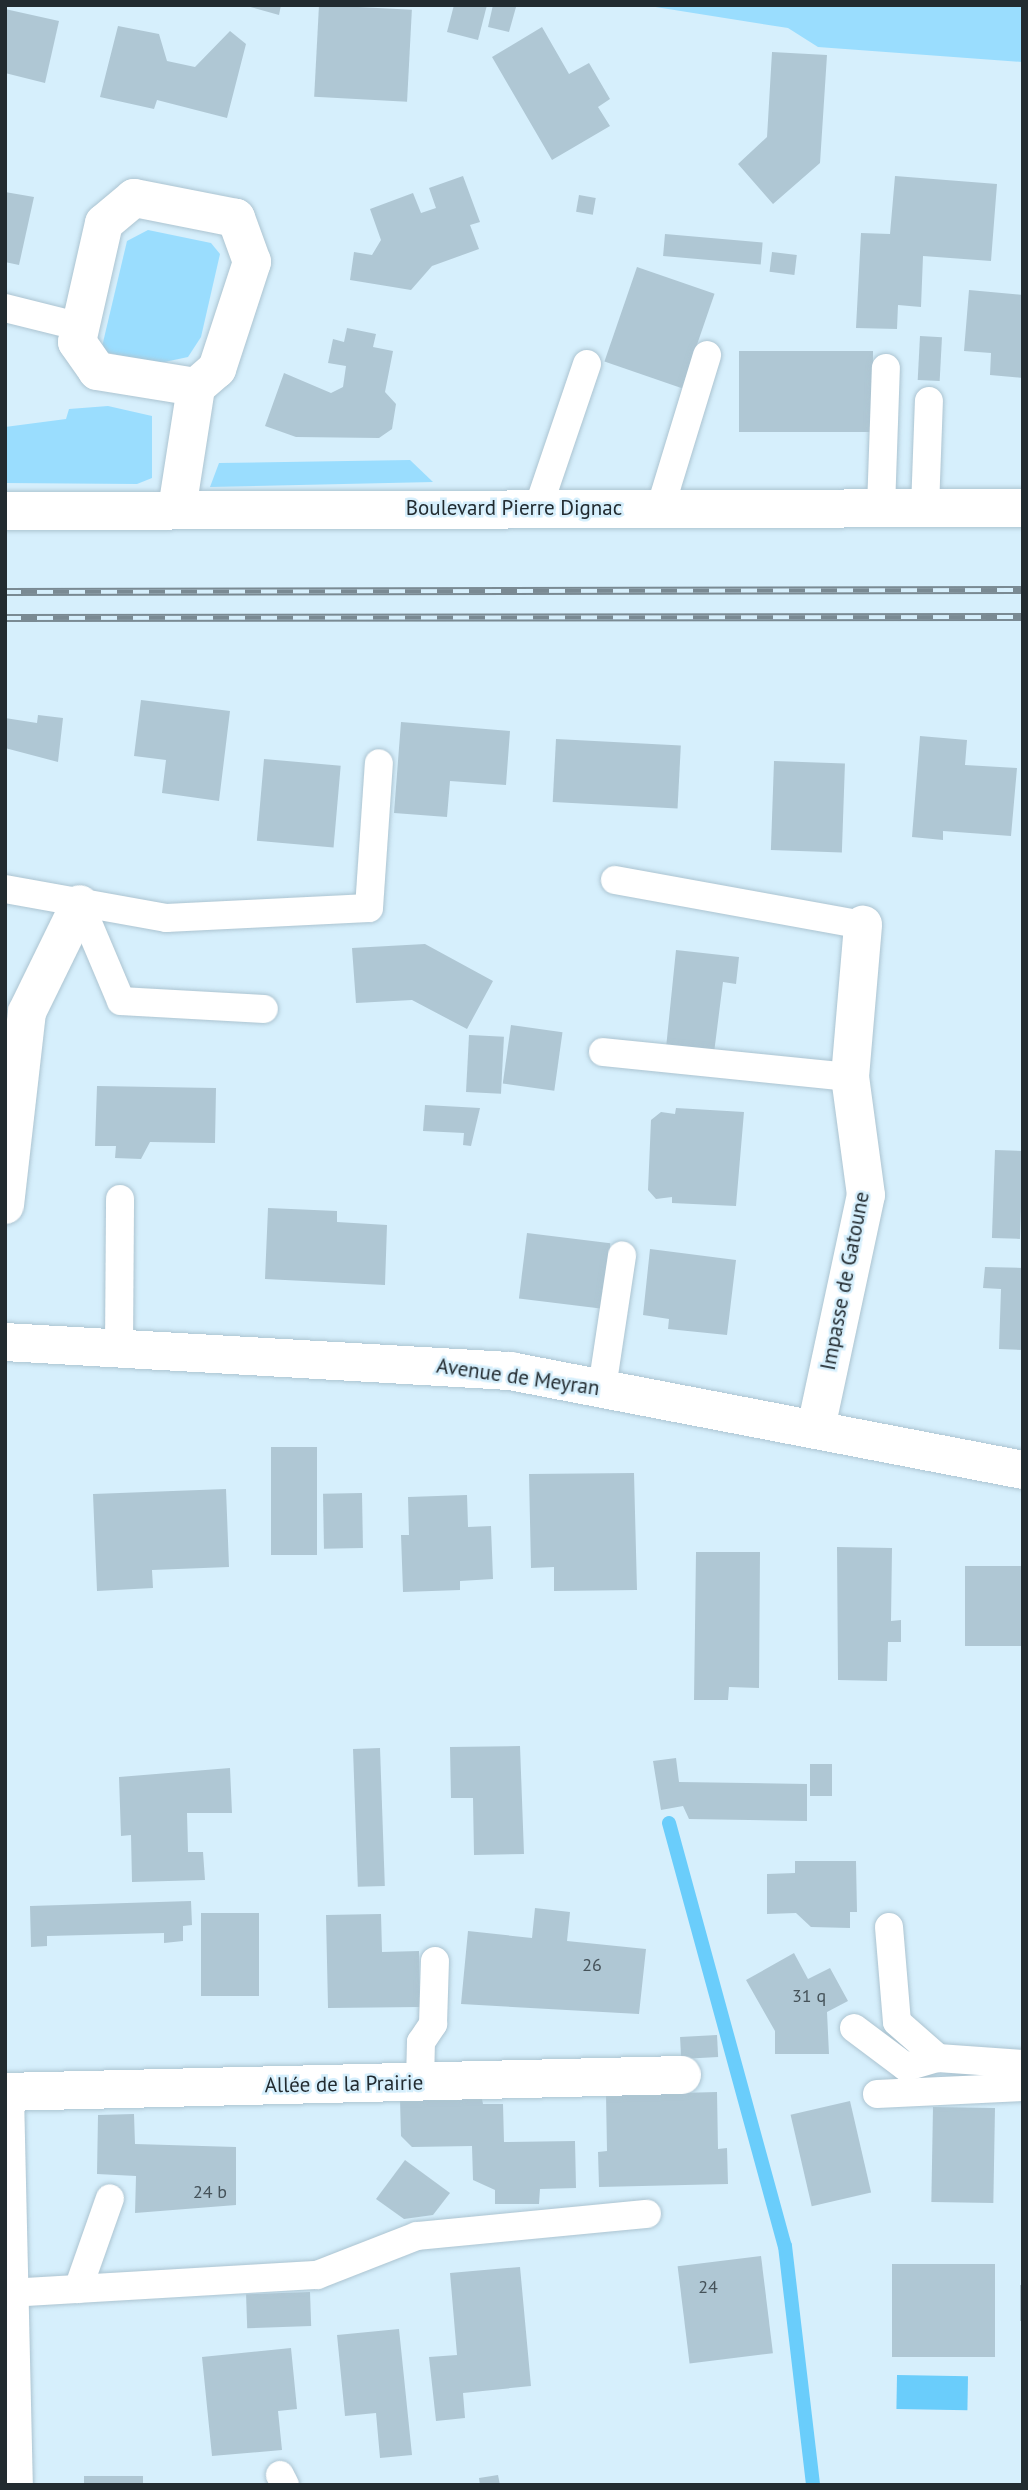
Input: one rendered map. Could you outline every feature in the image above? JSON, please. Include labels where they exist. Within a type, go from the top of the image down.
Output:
[{"type":"street","points":[[177,509],[196,387],[217,369],[252,262],[236,218],[134,198],[104,223],[77,342],[97,371],[196,387]]},
{"type":"street","name":"Boulevard Pierre Dignac","points":[[5,511],[1023,508]]},
{"type":"street","points":[[5,1205],[27,1012],[80,904]]},
{"type":"street","name":"Impasse de Gatoune","points":[[816,1428],[866,1195],[850,1077],[863,925]]},
{"type":"street","name":"Avenue de Meyran","points":[[5,1342],[379,1360],[510,1371],[1023,1470]]},
{"type":"street","name":"Allée de la Prairie","points":[[13,2485],[8,2358],[5,2094],[682,2076]]},
{"type":"lane","points":[[5,308],[81,327]]},
{"type":"lane","points":[[660,509],[707,355]]},
{"type":"lane","points":[[538,508],[587,364]]},
{"type":"lane","points":[[881,508],[886,368]]},
{"type":"lane","points":[[925,508],[929,401]]},
{"type":"lane","points":[[5,889],[166,918],[369,908],[379,763]]},
{"type":"lane","points":[[615,880],[863,925]]},
{"type":"lane","points":[[80,904],[121,1001],[264,1009]]},
{"type":"lane","points":[[603,1052],[850,1077]]},
{"type":"lane","points":[[119,1348],[120,1199]]},
{"type":"lane","points":[[602,1388],[622,1255]]},
{"type":"lane","points":[[889,1927],[897,2022],[938,2058]]},
{"type":"lane","points":[[420,2082],[421,2042],[433,2024],[435,1961]]},
{"type":"lane","points":[[854,2028],[906,2067],[938,2058],[1023,2064]]},
{"type":"lane","points":[[877,2094],[1023,2087]]},
{"type":"lane","points":[[78,2289],[110,2198]]},
{"type":"lane","points":[[8,2273],[78,2289],[317,2275],[416,2236],[647,2214]]},
{"type":"shaded area","points":[[643,5],[1023,5],[1023,62],[818,47],[788,28]]},
{"type":"shaded area","points":[[148,230],[211,243],[220,254],[201,337],[188,357],[155,364],[101,351],[127,241]]},
{"type":"shaded area","points":[[108,406],[152,416],[152,478],[137,484],[5,483],[5,427],[66,419],[69,409]]},
{"type":"shaded area","points":[[410,460],[433,482],[210,487],[219,463]]},
{"type":"shaded area","points":[[897,2375],[968,2376],[967,2410],[896,2409]]},
{"type":"building","points":[[243,5],[281,5],[279,15]]},
{"type":"building","points":[[319,5],[412,10],[407,102],[314,97]]},
{"type":"building","points":[[454,5],[487,5],[478,40],[447,32]]},
{"type":"building","points":[[493,5],[516,7],[509,32],[488,27]]},
{"type":"building","points":[[5,9],[59,21],[45,83],[5,73]]},
{"type":"building","points":[[118,26],[159,34],[167,61],[195,67],[230,31],[246,44],[227,118],[157,100],[154,109],[100,97]]},
{"type":"building","points":[[542,27],[569,74],[589,63],[610,99],[598,107],[610,126],[552,160],[492,57]]},
{"type":"building","points":[[772,52],[827,55],[820,163],[773,204],[738,164],[767,137]]},
{"type":"building","points":[[463,176],[480,222],[470,225],[479,249],[432,266],[411,290],[350,280],[354,252],[372,255],[381,240],[370,209],[413,193],[421,213],[436,208],[429,188]]},
{"type":"building","points":[[895,176],[997,184],[991,261],[923,256],[921,307],[898,305],[897,329],[856,328],[861,233],[890,234]]},
{"type":"building","points":[[5,192],[34,197],[19,265],[5,262]]},
{"type":"building","points":[[579,195],[596,198],[593,215],[576,212]]},
{"type":"building","points":[[665,234],[763,243],[761,264],[663,256]]},
{"type":"building","points":[[772,252],[797,255],[794,275],[770,272]]},
{"type":"building","points":[[637,267],[715,294],[682,388],[604,362]]},
{"type":"building","points":[[969,290],[1023,295],[1023,378],[990,375],[991,353],[964,351]]},
{"type":"building","points":[[347,328],[376,334],[373,347],[393,351],[385,392],[396,404],[392,429],[379,438],[296,437],[265,426],[284,373],[331,393],[343,387],[346,366],[328,363],[333,339],[344,342]]},
{"type":"building","points":[[920,336],[942,337],[940,381],[918,380]]},
{"type":"building","points":[[739,351],[873,351],[873,432],[739,432]]},
{"type":"building","points":[[141,700],[230,711],[219,801],[162,793],[166,760],[134,756]]},
{"type":"building","points":[[38,715],[63,718],[58,762],[5,748],[5,718],[37,723]]},
{"type":"building","points":[[401,722],[510,731],[506,785],[450,781],[447,817],[394,813]]},
{"type":"building","points":[[920,736],[967,740],[965,765],[1017,768],[1011,836],[943,831],[943,840],[912,837]]},
{"type":"building","points":[[556,739],[681,746],[678,808],[553,802]]},
{"type":"building","points":[[264,759],[341,766],[334,847],[257,841]]},
{"type":"building","points":[[774,761],[845,763],[842,852],[771,850]]},
{"type":"building","points":[[425,944],[493,981],[467,1029],[412,1000],[356,1003],[352,948]]},
{"type":"building","points":[[676,950],[739,957],[736,984],[723,982],[714,1053],[666,1048]]},
{"type":"building","points":[[511,1025],[562,1032],[554,1091],[503,1083]]},
{"type":"building","points":[[469,1035],[504,1037],[501,1094],[466,1092]]},
{"type":"building","points":[[97,1086],[216,1088],[215,1143],[150,1142],[141,1159],[115,1158],[116,1146],[95,1146]]},
{"type":"building","points":[[425,1105],[480,1108],[471,1146],[463,1145],[464,1133],[423,1131]]},
{"type":"building","points":[[676,1108],[744,1112],[736,1206],[672,1203],[672,1197],[656,1199],[648,1190],[651,1120],[661,1112],[675,1114]]},
{"type":"building","points":[[995,1150],[1023,1151],[1020,1239],[992,1238]]},
{"type":"building","points":[[268,1208],[337,1211],[337,1222],[387,1225],[385,1285],[265,1279]]},
{"type":"building","points":[[527,1233],[610,1243],[602,1309],[519,1299]]},
{"type":"building","points":[[650,1249],[736,1260],[727,1335],[668,1329],[669,1319],[643,1315]]},
{"type":"building","points":[[985,1267],[1023,1268],[1023,1350],[999,1349],[1001,1289],[983,1288]]},
{"type":"building","points":[[271,1447],[317,1447],[317,1555],[271,1555]]},
{"type":"building","points":[[634,1473],[637,1590],[554,1591],[554,1567],[531,1568],[529,1474]]},
{"type":"building","points":[[226,1489],[229,1567],[152,1570],[153,1588],[97,1591],[93,1494]]},
{"type":"building","points":[[362,1493],[363,1548],[324,1549],[323,1494]]},
{"type":"building","points":[[467,1495],[468,1527],[491,1526],[493,1579],[460,1581],[460,1590],[403,1592],[401,1535],[409,1535],[408,1497]]},
{"type":"building","points":[[837,1547],[892,1548],[891,1621],[901,1620],[901,1642],[888,1642],[887,1681],[838,1680]]},
{"type":"building","points":[[696,1552],[760,1552],[759,1688],[729,1687],[728,1700],[694,1700]]},
{"type":"building","points":[[965,1566],[1023,1566],[1023,1646],[965,1646]]},
{"type":"building","points":[[520,1746],[524,1854],[474,1855],[473,1798],[451,1798],[450,1747]]},
{"type":"building","points":[[380,1748],[385,1886],[358,1887],[353,1749]]},
{"type":"building","points":[[676,1758],[679,1782],[807,1784],[807,1821],[689,1819],[683,1806],[661,1810],[653,1761]]},
{"type":"building","points":[[810,1764],[832,1764],[832,1796],[810,1796]]},
{"type":"building","points":[[230,1768],[232,1813],[187,1813],[188,1852],[203,1852],[205,1880],[132,1882],[131,1835],[121,1836],[119,1777]]},
{"type":"building","points":[[795,1861],[856,1861],[857,1912],[850,1912],[850,1928],[811,1927],[796,1913],[767,1914],[767,1874],[795,1873]]},
{"type":"building","points":[[191,1901],[192,1925],[183,1926],[183,1941],[164,1943],[164,1933],[47,1936],[47,1946],[31,1947],[30,1906]]},
{"type":"building","points":[[535,1908],[570,1912],[567,1941],[646,1949],[639,2014],[461,2004],[468,1931],[532,1938]]},
{"type":"building","points":[[201,1913],[259,1913],[259,1996],[201,1996]]},
{"type":"building","points":[[381,1914],[382,1952],[419,1951],[420,2007],[328,2008],[326,1915]]},
{"type":"building","points":[[794,1953],[808,1979],[830,1968],[848,2001],[827,2012],[829,2054],[775,2054],[775,2031],[746,1980]]},
{"type":"building","points":[[717,2035],[718,2057],[681,2059],[680,2037]]},
{"type":"building","points":[[717,2092],[718,2149],[727,2148],[728,2184],[599,2187],[598,2152],[607,2151],[606,2095]]},
{"type":"building","points":[[482,2099],[483,2104],[503,2104],[504,2142],[575,2141],[576,2188],[540,2189],[539,2204],[495,2204],[495,2190],[473,2180],[472,2146],[412,2147],[401,2136],[400,2100]]},
{"type":"building","points":[[850,2101],[871,2193],[812,2206],[791,2115]]},
{"type":"building","points":[[933,2107],[995,2108],[993,2203],[931,2202]]},
{"type":"building","points":[[134,2114],[135,2144],[236,2147],[236,2205],[135,2213],[136,2176],[97,2174],[98,2115]]},
{"type":"building","points":[[405,2160],[450,2193],[433,2215],[404,2219],[376,2199]]},
{"type":"building","points":[[761,2256],[773,2353],[690,2364],[678,2266]]},
{"type":"building","points":[[892,2264],[995,2264],[995,2357],[892,2357]]},
{"type":"building","points":[[520,2267],[531,2386],[463,2393],[465,2418],[436,2421],[429,2357],[457,2355],[450,2273]]},
{"type":"building","points":[[1020,2285],[1023,2285],[1023,2321],[1020,2321]]},
{"type":"building","points":[[310,2292],[311,2326],[247,2328],[246,2294]]},
{"type":"building","points":[[399,2329],[412,2455],[380,2458],[376,2413],[345,2416],[337,2335]]},
{"type":"building","points":[[291,2348],[297,2409],[278,2411],[282,2450],[212,2456],[202,2357]]},
{"type":"building","points":[[498,2475],[500,2485],[480,2485],[479,2478]]},
{"type":"building","points":[[84,2476],[143,2476],[143,2485],[84,2485]]},
{"type":"waterway","points":[[669,1823],[785,2246],[813,2485]]},
{"type":"railway","points":[[5,592],[1023,590]]},
{"type":"railway","points":[[5,618],[1023,617]]}]
